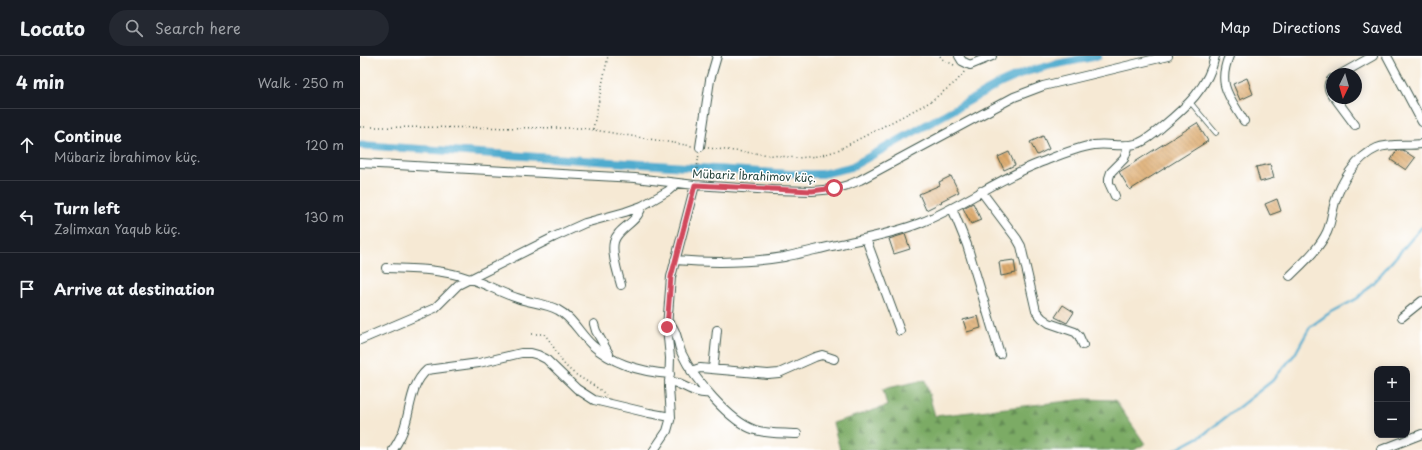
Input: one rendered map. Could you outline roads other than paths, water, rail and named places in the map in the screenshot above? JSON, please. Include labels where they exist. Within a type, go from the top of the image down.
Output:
[{"type":"street","points":[[700,147],[709,87],[717,56]]},
{"type":"street","points":[[959,56],[962,61],[970,65],[992,56]]},
{"type":"street","name":"Mübariz İbrahimov küç.","points":[[360,163],[635,178],[676,184],[812,191],[848,185],[860,180],[1014,97],[1044,86],[1168,56]]},
{"type":"street","points":[[675,260],[701,262],[754,261],[784,257],[866,239],[920,223],[952,208],[1019,171],[1070,151],[1092,145],[1129,145],[1139,143],[1149,137],[1190,102],[1200,91],[1210,71],[1215,56]]},
{"type":"street","points":[[1228,56],[1224,70],[1226,91],[1244,121]]},
{"type":"street","points":[[1352,68],[1373,56]]},
{"type":"street","points":[[1387,56],[1422,122]]},
{"type":"street","points":[[1339,104],[1355,125]]},
{"type":"street","points":[[1290,276],[1321,243],[1328,231],[1340,188],[1360,160],[1378,148],[1422,144]]},
{"type":"street","points":[[1115,196],[1109,183],[1109,178],[1111,172],[1124,159],[1129,145]]},
{"type":"street","points":[[360,340],[435,308],[458,285],[469,279],[585,222],[642,206],[663,195],[676,184]]},
{"type":"street","points":[[654,450],[667,431],[671,417],[670,358],[667,322],[671,277],[695,185]]},
{"type":"street","points":[[981,191],[1018,239],[1021,246],[1036,311],[1049,323],[1075,332],[1079,336],[1083,345]]},
{"type":"street","points":[[621,285],[614,256],[614,242],[617,235],[637,217],[642,206]]},
{"type":"street","points":[[952,208],[968,245],[1000,354]]},
{"type":"street","points":[[866,239],[900,331]]},
{"type":"street","points":[[386,268],[442,271],[469,279],[516,298],[558,309],[565,314],[592,345],[609,358],[644,371],[670,377],[675,382],[698,393],[709,393]]},
{"type":"street","points":[[1402,317],[1422,301]]},
{"type":"street","points":[[667,322],[673,326],[681,353],[691,371],[702,386],[736,420],[748,427],[767,432],[797,434]]},
{"type":"street","points":[[594,324],[596,331],[609,354],[609,358]]},
{"type":"street","points":[[713,369],[717,330]]},
{"type":"street","points":[[393,450],[402,433],[415,388],[422,375],[428,370],[479,363],[522,353],[538,355],[546,359],[577,389],[594,400],[671,417]]},
{"type":"street","points":[[691,371],[700,368],[768,374],[779,373],[815,356],[822,355],[834,359]]},
{"type":"street","points":[[1381,450],[1422,434]]},
{"type":"lane","points":[[1190,102],[1216,133]]},
{"type":"waterway","points":[[360,145],[790,174],[822,174],[851,167],[1001,83],[1026,72],[1098,56]]},
{"type":"waterway","points":[[1175,450],[1203,435],[1272,381],[1295,354],[1310,327],[1328,314],[1358,298],[1422,227]]}]
